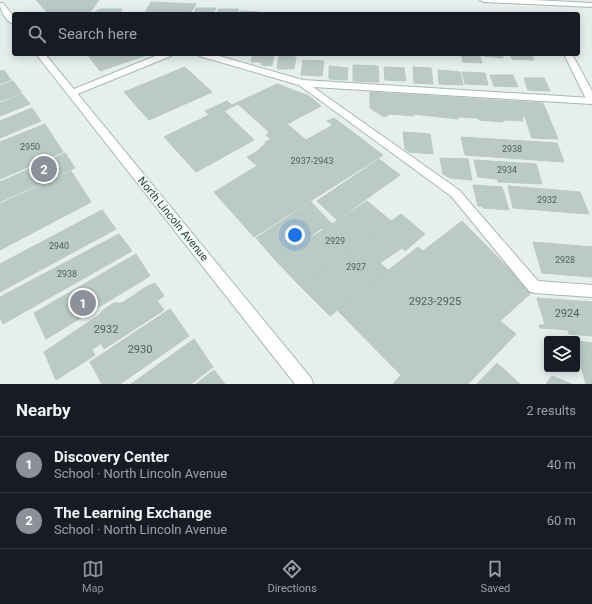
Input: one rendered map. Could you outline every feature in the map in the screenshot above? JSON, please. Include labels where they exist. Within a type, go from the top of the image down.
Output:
[{"type":"main road","points":[[484,0],[545,1],[592,5]]},
{"type":"main road","points":[[545,1],[548,12]]},
{"type":"main road","points":[[0,5],[12,20]]},
{"type":"main road","name":"North Lincoln Avenue","points":[[42,56],[305,384]]},
{"type":"main road","points":[[72,93],[163,56]]},
{"type":"main road","points":[[209,56],[302,83],[592,101]]},
{"type":"main road","points":[[569,56],[592,101]]},
{"type":"main road","points":[[302,83],[455,194],[534,287],[592,291]]},
{"type":"building","points":[[36,0],[99,0],[91,11],[87,12],[47,12]]},
{"type":"building","points":[[151,2],[196,4],[191,12],[145,12]]},
{"type":"building","points":[[196,8],[216,8],[214,12],[195,12]]},
{"type":"building","points":[[101,9],[122,9],[120,12],[95,12]]},
{"type":"building","points":[[219,9],[239,9],[238,12],[217,12]]},
{"type":"building","points":[[89,56],[144,56],[100,71]]},
{"type":"building","points":[[252,56],[274,56],[272,66],[261,65],[261,62],[251,62]]},
{"type":"building","points":[[279,56],[296,57],[294,69],[277,69]]},
{"type":"building","points":[[462,56],[480,56],[482,63],[463,62]]},
{"type":"building","points":[[484,56],[502,56],[503,58]]},
{"type":"building","points":[[511,56],[532,56],[534,60],[512,59]]},
{"type":"building","points":[[303,60],[324,61],[322,76],[301,75]]},
{"type":"building","points":[[353,65],[378,66],[379,82],[353,81]]},
{"type":"building","points":[[329,66],[348,68],[347,80],[329,79]]},
{"type":"building","points":[[185,67],[212,92],[149,120],[124,92]]},
{"type":"building","points":[[384,67],[404,68],[406,81],[385,80]]},
{"type":"building","points":[[413,67],[431,68],[433,84],[414,83]]},
{"type":"building","points":[[4,70],[11,80],[0,84],[0,71]]},
{"type":"building","points":[[438,70],[460,72],[463,85],[439,84]]},
{"type":"building","points":[[462,72],[485,73],[488,85],[465,84]]},
{"type":"building","points":[[490,75],[513,75],[518,87],[494,86]]},
{"type":"building","points":[[524,78],[544,78],[550,91],[528,90]]},
{"type":"building","points":[[13,81],[22,93],[0,101],[0,86]]},
{"type":"building","points":[[277,84],[309,96],[321,106],[287,124],[306,140],[333,125],[327,121],[334,118],[383,155],[254,237],[214,192],[257,166],[247,157],[256,152],[266,143],[265,142],[271,139],[266,135],[269,132],[238,104],[224,111],[254,140],[196,172],[164,137],[209,115],[205,111],[227,101],[232,105]]},
{"type":"building","points":[[370,92],[543,103],[558,139],[532,138],[525,117],[522,116],[523,121],[503,120],[503,122],[479,120],[478,118],[458,117],[458,119],[413,114],[414,116],[390,114],[384,117],[370,108]]},
{"type":"building","points":[[22,94],[30,104],[0,116],[0,103]]},
{"type":"building","points":[[32,108],[41,121],[0,138],[0,121]]},
{"type":"building","points":[[45,124],[63,152],[0,179],[0,142]]},
{"type":"building","points":[[403,132],[430,134],[433,154],[409,152],[405,149]]},
{"type":"building","points":[[461,137],[557,143],[564,162],[465,155]]},
{"type":"building","points":[[65,153],[75,168],[0,202],[0,182]]},
{"type":"building","points":[[440,158],[468,159],[472,180],[450,178],[443,174]]},
{"type":"building","points":[[379,159],[400,175],[337,220],[317,201]]},
{"type":"building","points":[[474,160],[536,164],[542,184],[498,182],[497,179],[478,177]]},
{"type":"building","points":[[71,171],[91,202],[0,250],[0,204]]},
{"type":"building","points":[[473,185],[502,187],[509,210],[483,208],[483,206],[478,206]]},
{"type":"building","points":[[508,186],[580,192],[589,214],[513,208]]},
{"type":"building","points":[[367,201],[391,221],[300,286],[276,261]]},
{"type":"building","points":[[311,202],[332,224],[320,229],[276,261],[256,238]]},
{"type":"building","points":[[102,210],[116,229],[0,292],[0,264]]},
{"type":"building","points":[[401,214],[425,234],[405,251],[402,248],[380,263],[388,270],[330,316],[300,286]]},
{"type":"building","points":[[462,221],[532,292],[500,321],[516,334],[468,384],[393,384],[401,375],[337,310],[418,247],[423,251]]},
{"type":"building","points":[[119,234],[132,251],[3,324],[0,318],[0,297]]},
{"type":"building","points":[[533,242],[592,247],[592,277],[542,273]]},
{"type":"building","points":[[136,254],[150,276],[46,339],[34,313]]},
{"type":"building","points":[[155,283],[164,296],[157,301],[164,310],[104,349],[101,343],[92,350],[95,355],[56,380],[44,352],[99,315],[103,310],[114,303],[122,303],[146,287]]},
{"type":"building","points":[[537,298],[592,302],[592,336],[569,334],[568,330],[540,328],[539,325],[545,325]]},
{"type":"building","points":[[170,309],[189,336],[120,384],[102,384],[90,362]]},
{"type":"building","points":[[194,339],[213,367],[191,384],[131,384]]},
{"type":"building","points":[[580,341],[592,343],[592,384],[586,384],[580,363]]},
{"type":"building","points":[[497,363],[520,384],[477,384]]},
{"type":"building","points":[[214,370],[225,384],[196,384]]},
{"type":"building","points":[[552,376],[572,384],[546,384]]},
{"type":"place","name":"The Learning Exchange","points":[[44,169]]},
{"type":"place","name":"Discovery Center","points":[[83,303]]}]
